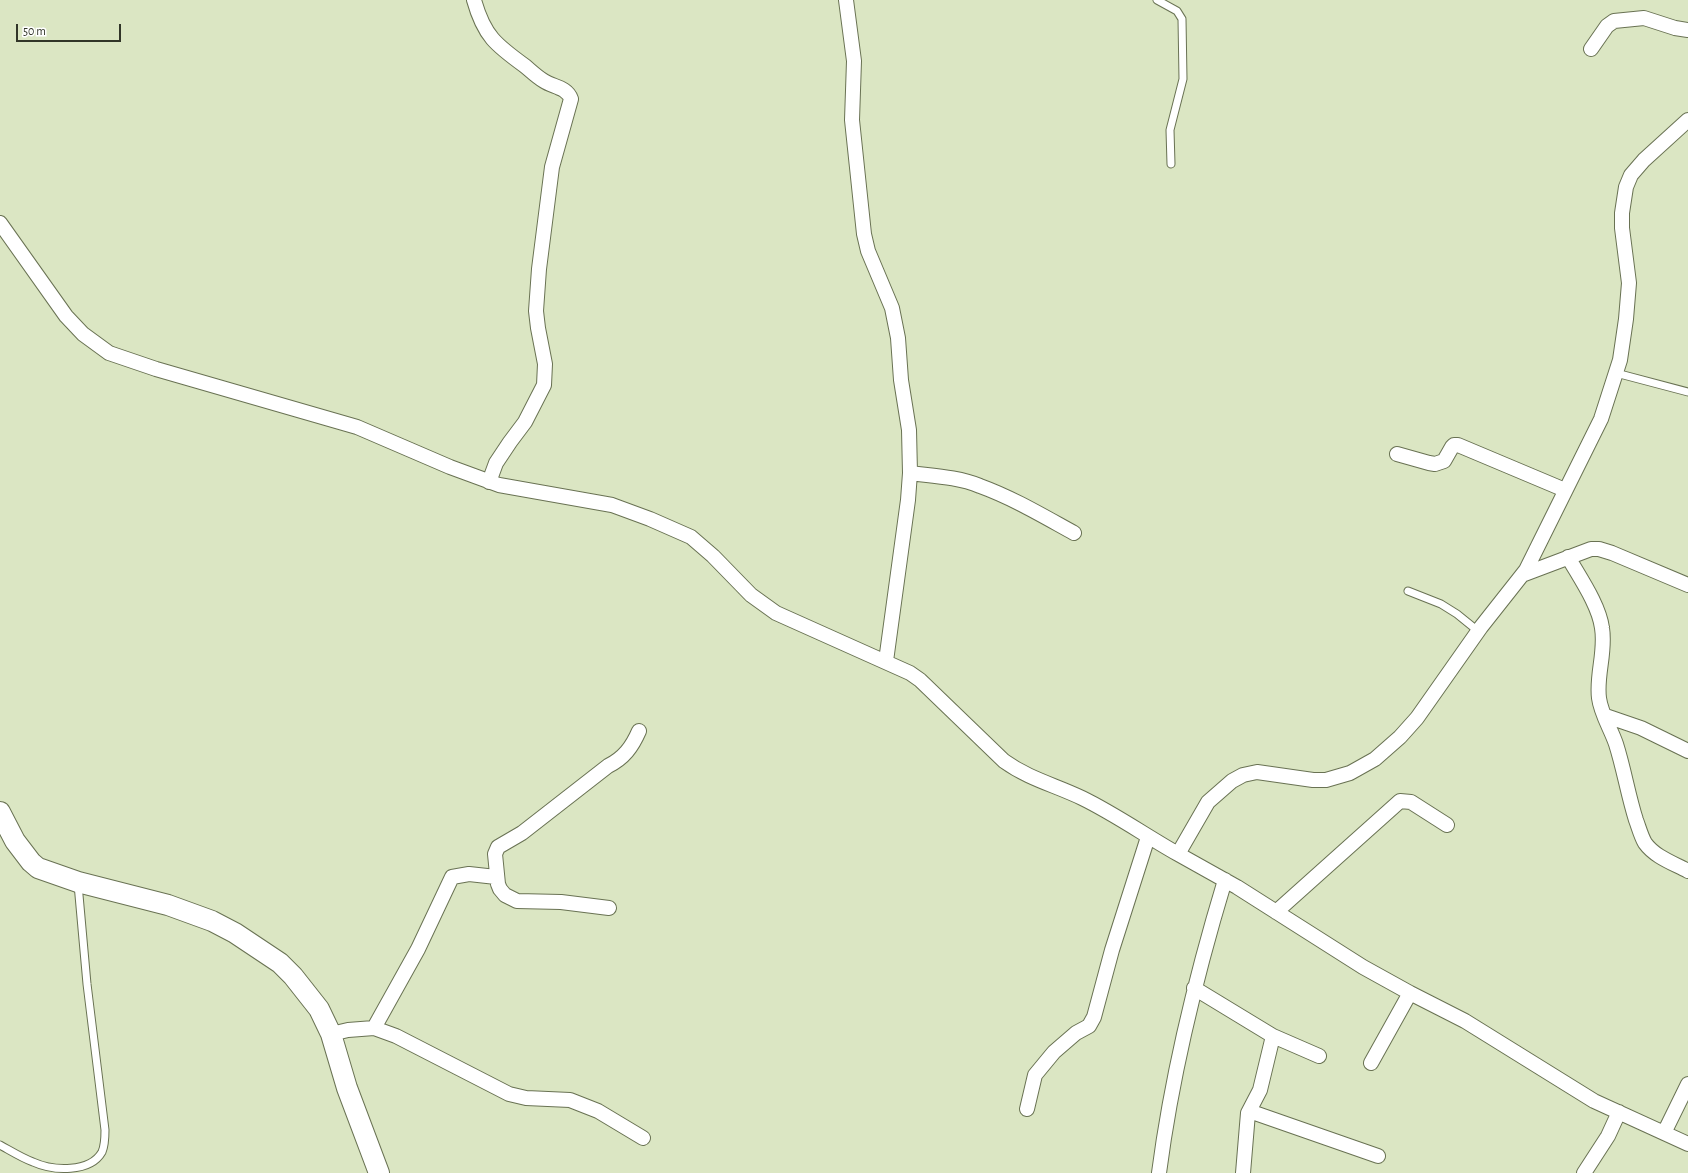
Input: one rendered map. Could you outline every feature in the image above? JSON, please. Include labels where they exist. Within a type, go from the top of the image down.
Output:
[{"type":"street","points":[[474,0],[483,27],[490,38],[543,81],[565,90],[571,98],[551,174],[539,269],[536,312],[545,364],[544,385],[525,422],[496,463],[489,482]]},
{"type":"street","points":[[846,0],[854,61],[852,120],[863,227],[868,251],[892,308],[898,338],[909,430],[910,474],[886,661]]},
{"type":"street","points":[[1591,49],[1607,26],[1614,21],[1644,18],[1675,28],[1688,30]]},
{"type":"street","points":[[1178,854],[1208,802],[1228,784],[1243,775],[1257,772],[1313,780],[1326,780],[1350,773],[1375,758],[1400,737],[1417,718],[1478,631],[1522,575],[1536,554],[1565,490],[1601,420],[1616,373],[1626,319],[1628,283],[1622,228],[1622,213],[1626,187],[1631,175],[1644,160],[1688,120]]},
{"type":"street","points":[[0,223],[66,316],[88,338],[109,353],[156,369],[357,427],[489,482],[523,490],[612,506],[630,511],[691,537],[751,595],[776,613],[886,661],[910,673],[920,680],[1004,761],[1016,770],[1029,777],[1081,798],[1106,811],[1148,837],[1225,880],[1342,955],[1410,993],[1465,1021],[1572,1089],[1688,1144]]},
{"type":"street","points":[[1398,454],[1435,464],[1444,461],[1452,447],[1454,445],[1458,445],[1565,490]]},
{"type":"street","points":[[910,474],[958,479],[979,485],[1022,504],[1074,533]]},
{"type":"street","points":[[1522,575],[1568,557],[1591,550],[1605,551],[1688,585]]},
{"type":"street","points":[[1568,557],[1588,591],[1598,612],[1602,627],[1603,645],[1599,677],[1599,697],[1616,743],[1632,808],[1645,842],[1658,856],[1688,871]]},
{"type":"street","points":[[1606,716],[1641,728],[1688,751]]},
{"type":"street","points":[[609,908],[561,902],[517,901],[511,899],[500,889],[496,877],[496,854],[500,845],[522,833],[619,759],[630,749],[639,731]]},
{"type":"street","points":[[1276,912],[1400,801],[1411,802],[1447,825]]},
{"type":"street","points":[[0,812],[15,842],[31,862],[38,868],[78,882],[168,905],[212,921],[235,932],[280,963],[293,976],[319,1009],[332,1034],[347,1088],[379,1173]]},
{"type":"street","points":[[1028,1109],[1035,1075],[1054,1052],[1076,1033],[1089,1026],[1094,1017],[1112,950],[1148,837]]},
{"type":"street","points":[[374,1028],[418,949],[452,877],[469,874],[496,877]]},
{"type":"street","points":[[1159,1173],[1169,1101],[1194,988],[1225,880]]},
{"type":"street","points":[[1194,988],[1273,1036],[1318,1056]]},
{"type":"street","points":[[1371,1063],[1410,993]]},
{"type":"street","points":[[332,1034],[348,1030],[374,1028],[396,1036],[509,1094],[526,1098],[570,1100],[598,1111],[643,1138]]},
{"type":"street","points":[[1243,1173],[1249,1111],[1260,1090],[1273,1036]]},
{"type":"street","points":[[1664,1133],[1688,1084]]},
{"type":"street","points":[[1249,1111],[1378,1156]]},
{"type":"street","points":[[1584,1173],[1605,1142],[1619,1112]]},
{"type":"lane","points":[[1157,0],[1177,11],[1182,19],[1183,80],[1170,130],[1170,164]]},
{"type":"lane","points":[[1616,373],[1688,392]]},
{"type":"lane","points":[[1408,591],[1441,604],[1457,614],[1478,631]]},
{"type":"lane","points":[[0,1145],[34,1163],[53,1168],[68,1169],[91,1163],[100,1155],[104,1144],[105,1130],[87,984],[78,882]]}]
